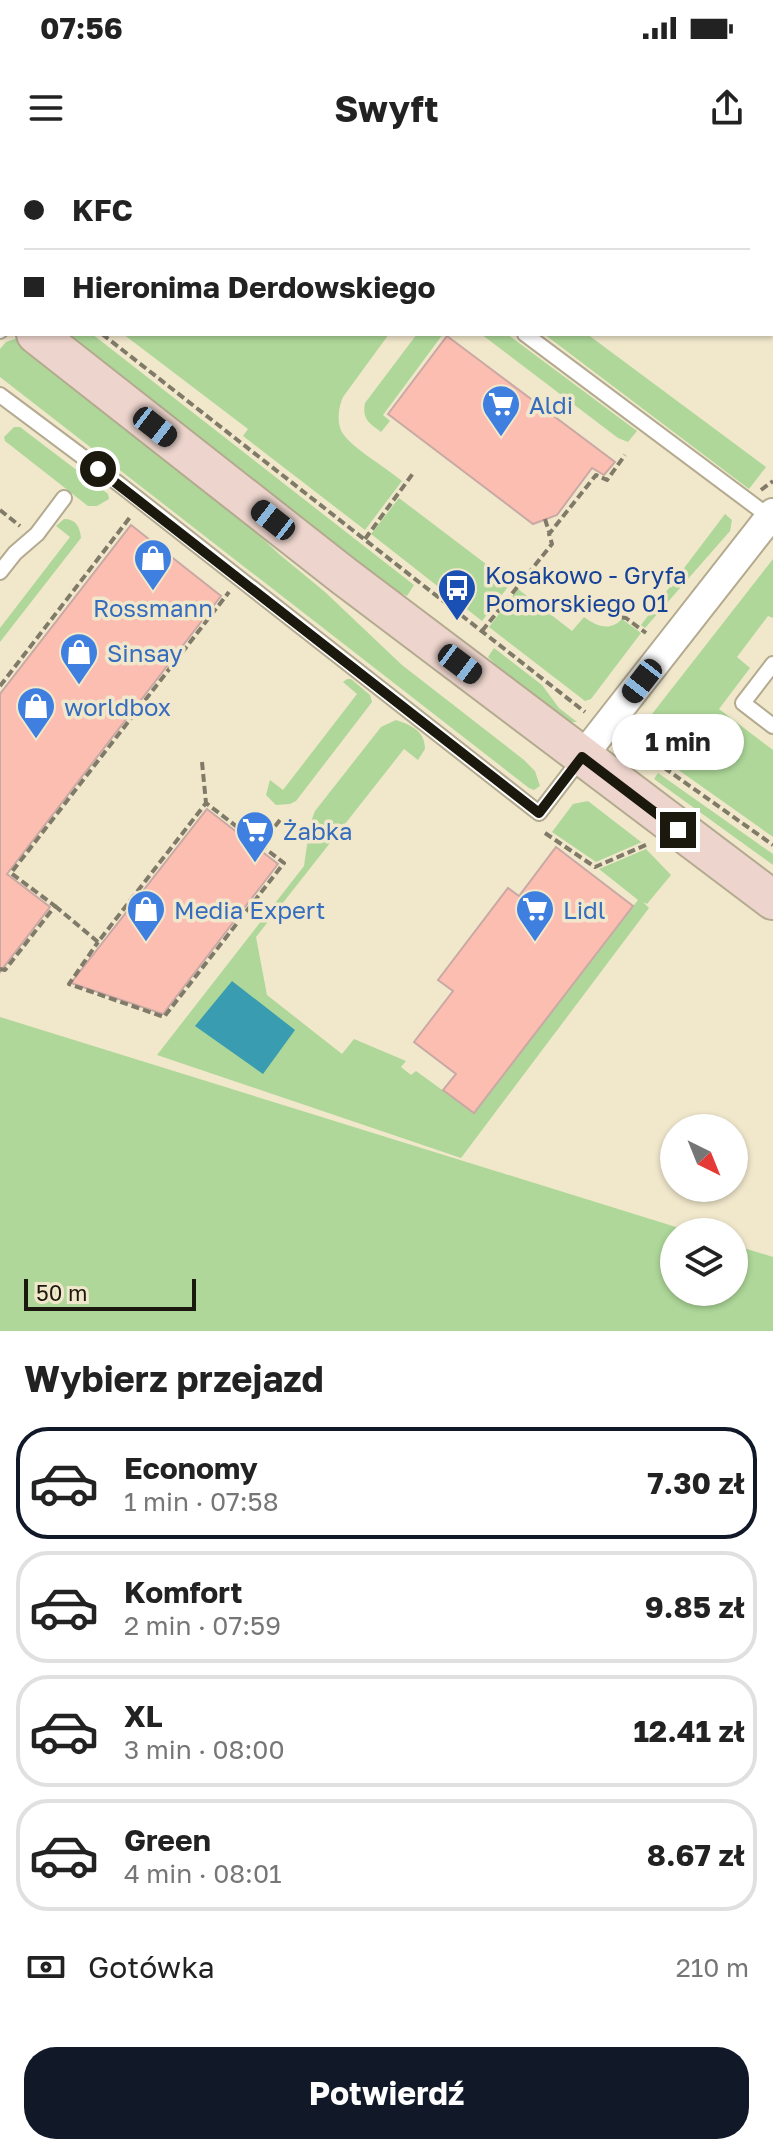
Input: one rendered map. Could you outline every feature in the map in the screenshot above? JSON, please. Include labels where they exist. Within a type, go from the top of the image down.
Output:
[{"type":"main road","points":[[39,336],[344,576],[773,900]]},
{"type":"street","points":[[582,757],[772,516]]},
{"type":"lane","points":[[528,336],[772,516]]},
{"type":"lane","points":[[0,395],[128,491],[539,813],[582,757]]},
{"type":"lane","points":[[0,572],[15,553],[34,537],[64,498]]},
{"type":"lane","points":[[773,664],[743,703],[773,726]]},
{"type":"path","points":[[105,336],[606,727],[773,845]]},
{"type":"path","points":[[549,534],[596,475],[607,480],[625,455]]},
{"type":"path","points":[[365,539],[414,472]]},
{"type":"path","points":[[0,510],[34,537]]},
{"type":"path","points":[[0,686],[131,515]]},
{"type":"path","points":[[482,631],[552,544],[545,519]]},
{"type":"path","points":[[98,942],[11,873],[229,592]]},
{"type":"path","points":[[610,616],[626,618],[646,633]]},
{"type":"path","points":[[638,644],[653,624]]},
{"type":"path","points":[[202,762],[206,803],[69,984],[164,1017],[284,863],[206,803]]},
{"type":"path","points":[[260,845],[280,820]]},
{"type":"path","points":[[545,833],[595,867],[648,844]]},
{"type":"path","points":[[0,969],[5,970],[55,906]]},
{"type":"green space","points":[[64,336],[95,336],[414,585],[407,596],[377,582]]},
{"type":"green space","points":[[126,336],[388,336],[343,397],[339,411],[341,431],[349,441],[402,481],[365,530],[243,436],[248,429]]},
{"type":"green space","points":[[415,336],[442,336],[383,415],[390,421],[381,432],[367,420],[365,403]]},
{"type":"green space","points":[[484,336],[510,336],[637,431],[628,442],[618,438]]},
{"type":"green space","points":[[547,336],[590,336],[766,467],[749,489]]},
{"type":"green space","points":[[21,337],[226,504],[402,665],[524,760],[535,771],[540,786],[534,790],[529,788],[0,377],[0,349],[6,342]]},
{"type":"green space","points":[[14,427],[20,427],[108,494],[109,499],[97,506],[88,506],[5,441],[4,437]]},
{"type":"green space","points":[[399,498],[511,583],[482,621],[371,534]]},
{"type":"green space","points":[[725,514],[732,520],[730,531],[645,628],[641,625]]},
{"type":"green space","points":[[64,519],[77,524],[81,538],[0,642],[0,628],[70,537],[56,526]]},
{"type":"green space","points":[[773,559],[773,618],[768,616],[737,657],[750,668],[719,709],[773,750],[773,837],[639,742],[638,732]]},
{"type":"green space","points":[[518,589],[572,631],[584,617],[603,626],[613,625],[622,619],[641,633],[591,699],[585,701],[489,627]]},
{"type":"green space","points":[[494,648],[542,685],[559,708],[577,722],[553,716],[529,698],[488,657]]},
{"type":"green space","points":[[347,679],[370,695],[372,702],[296,801],[276,805],[266,795],[270,780],[283,790],[357,694],[343,682]]},
{"type":"green space","points":[[396,720],[412,727],[423,738],[425,749],[418,760],[404,749],[256,937],[267,995],[342,1054],[354,1039],[406,1061],[401,1067],[411,1075],[416,1071],[474,1113],[638,900],[599,869],[646,849],[671,875],[647,904],[643,902],[649,908],[461,1158],[157,1055],[304,866],[315,811],[381,727]]},
{"type":"green space","points":[[658,773],[773,854],[773,865],[654,779]]},
{"type":"green space","points":[[588,801],[642,842],[596,862],[552,832],[573,804]]},
{"type":"green space","points":[[0,1017],[660,1222],[660,1306],[748,1306],[748,1249],[773,1257],[773,1331],[0,1331]]},
{"type":"water","points":[[232,981],[295,1030],[263,1074],[195,1026]]},
{"type":"building","name":"Aldi","points":[[447,336],[615,462],[604,475],[592,468],[557,515],[533,524],[388,414]]},
{"type":"building","points":[[131,525],[221,596],[7,874],[50,907],[0,972],[0,694]]},
{"type":"building","points":[[207,809],[278,864],[163,1014],[71,983]]},
{"type":"building","name":"Lidl","points":[[556,847],[633,906],[474,1113],[443,1090],[456,1074],[414,1042],[453,991],[438,980],[508,888],[519,896]]},
{"type":"place","name":"Aldi","points":[[501,438]]},
{"type":"place","name":"Rossmann","points":[[153,592]]},
{"type":"place","name":"Kosakowo - Gryfa Pomorskiego 01","points":[[457,622]]},
{"type":"place","name":"Sinsay","points":[[79,686]]},
{"type":"place","name":"worldbox","points":[[36,740]]},
{"type":"place","name":"Żabka","points":[[255,864]]},
{"type":"place","name":"Media Expert","points":[[146,943]]},
{"type":"place","name":"Lidl","points":[[535,943]]},
{"type":"route","points":[[98,469],[539,813],[582,757],[678,830]]}]
